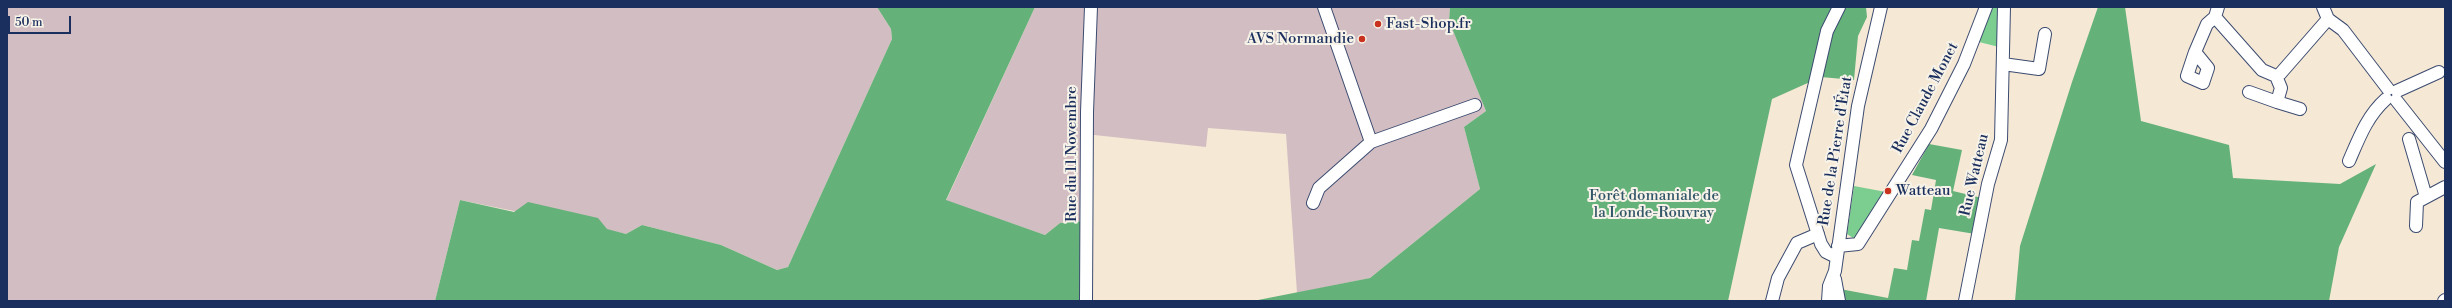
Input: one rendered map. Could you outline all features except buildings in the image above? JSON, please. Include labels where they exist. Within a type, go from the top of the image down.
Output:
[{"type":"street","name":"Rue du 11 Novembre","points":[[1086,301],[1087,112],[1091,7]]},
{"type":"street","points":[[1324,7],[1371,142]]},
{"type":"street","points":[[1837,252],[1826,252],[1818,234],[1796,166],[1827,31],[1839,7]]},
{"type":"street","name":"Rue Claude Monet","points":[[1837,252],[1858,244],[1913,160],[1961,70],[1986,7]]},
{"type":"street","name":"Rue Watteau","points":[[1965,301],[1988,184],[2001,140],[2004,7]]},
{"type":"street","points":[[2323,7],[2328,19],[2342,30],[2445,162]]},
{"type":"street","name":"Rue de la Pierre d'État","points":[[1828,301],[1829,286],[1835,271],[1858,106],[1878,9]]},
{"type":"street","points":[[2195,52],[2207,24],[2216,12],[2262,70],[2276,76],[2281,88],[2277,102]]},
{"type":"street","points":[[2276,76],[2328,19]]},
{"type":"street","points":[[2003,64],[2039,69],[2045,34]]},
{"type":"street","points":[[2349,161],[2363,128],[2374,112],[2392,95],[2439,72]]},
{"type":"street","points":[[2249,92],[2300,109]]},
{"type":"street","points":[[1313,203],[1319,188],[1371,142],[1475,105]]},
{"type":"street","points":[[2409,139],[2426,197]]},
{"type":"street","points":[[2416,226],[2417,202],[2445,187]]},
{"type":"street","points":[[1772,301],[1778,278],[1797,243],[1818,234]]},
{"type":"street","points":[[1835,271],[1839,301]]},
{"type":"shaded area","points":[[7,7],[877,7],[891,29],[892,39],[788,267],[777,270],[721,245],[642,225],[626,234],[460,200],[435,301],[7,301]]},
{"type":"shaded area","points":[[1035,7],[1450,7],[1449,21],[1486,111],[1464,127],[1480,189],[1370,278],[1297,293],[1286,134],[1208,128],[1206,147],[1085,134],[1086,221],[1060,223],[1045,235],[946,201]]},
{"type":"green space","points":[[877,7],[1035,7],[946,200],[1045,235],[1060,223],[1086,221],[1083,301],[435,301],[460,200],[514,212],[528,202],[598,218],[607,229],[626,234],[642,225],[721,245],[777,270],[788,267],[892,39],[891,29]]},
{"type":"green space","name":"Forêt domaniale de la Londe-Rouvray","points":[[1450,7],[1866,7],[1867,17],[1858,36],[1854,80],[1821,77],[1772,99],[1728,301],[1253,301],[1370,278],[1480,189],[1464,127],[1486,111],[1449,21]]},
{"type":"green space","points":[[1993,7],[1999,8],[1999,47],[1979,42]]},
{"type":"green space","points":[[2098,7],[2125,7],[2141,121],[2229,145],[2233,178],[2340,184],[2376,164],[2339,247],[2329,301],[2015,301],[2020,246],[2072,82]]},
{"type":"green space","points":[[1929,144],[1962,150],[1953,191],[1982,198],[1975,234],[1939,228],[1926,301],[1844,301],[1840,289],[1888,298],[1894,268],[1907,270],[1912,240],[1919,241],[1925,209],[1931,210],[1936,180],[1912,175]]},
{"type":"green space","points":[[1854,186],[1886,192],[1857,236],[1853,238],[1847,234]]},
{"type":"place","name":"Fast-Shop.fr","points":[[1378,24]]},
{"type":"place","name":"AVS Normandie","points":[[1362,39]]},
{"type":"place","name":"Watteau","points":[[1888,191]]}]
